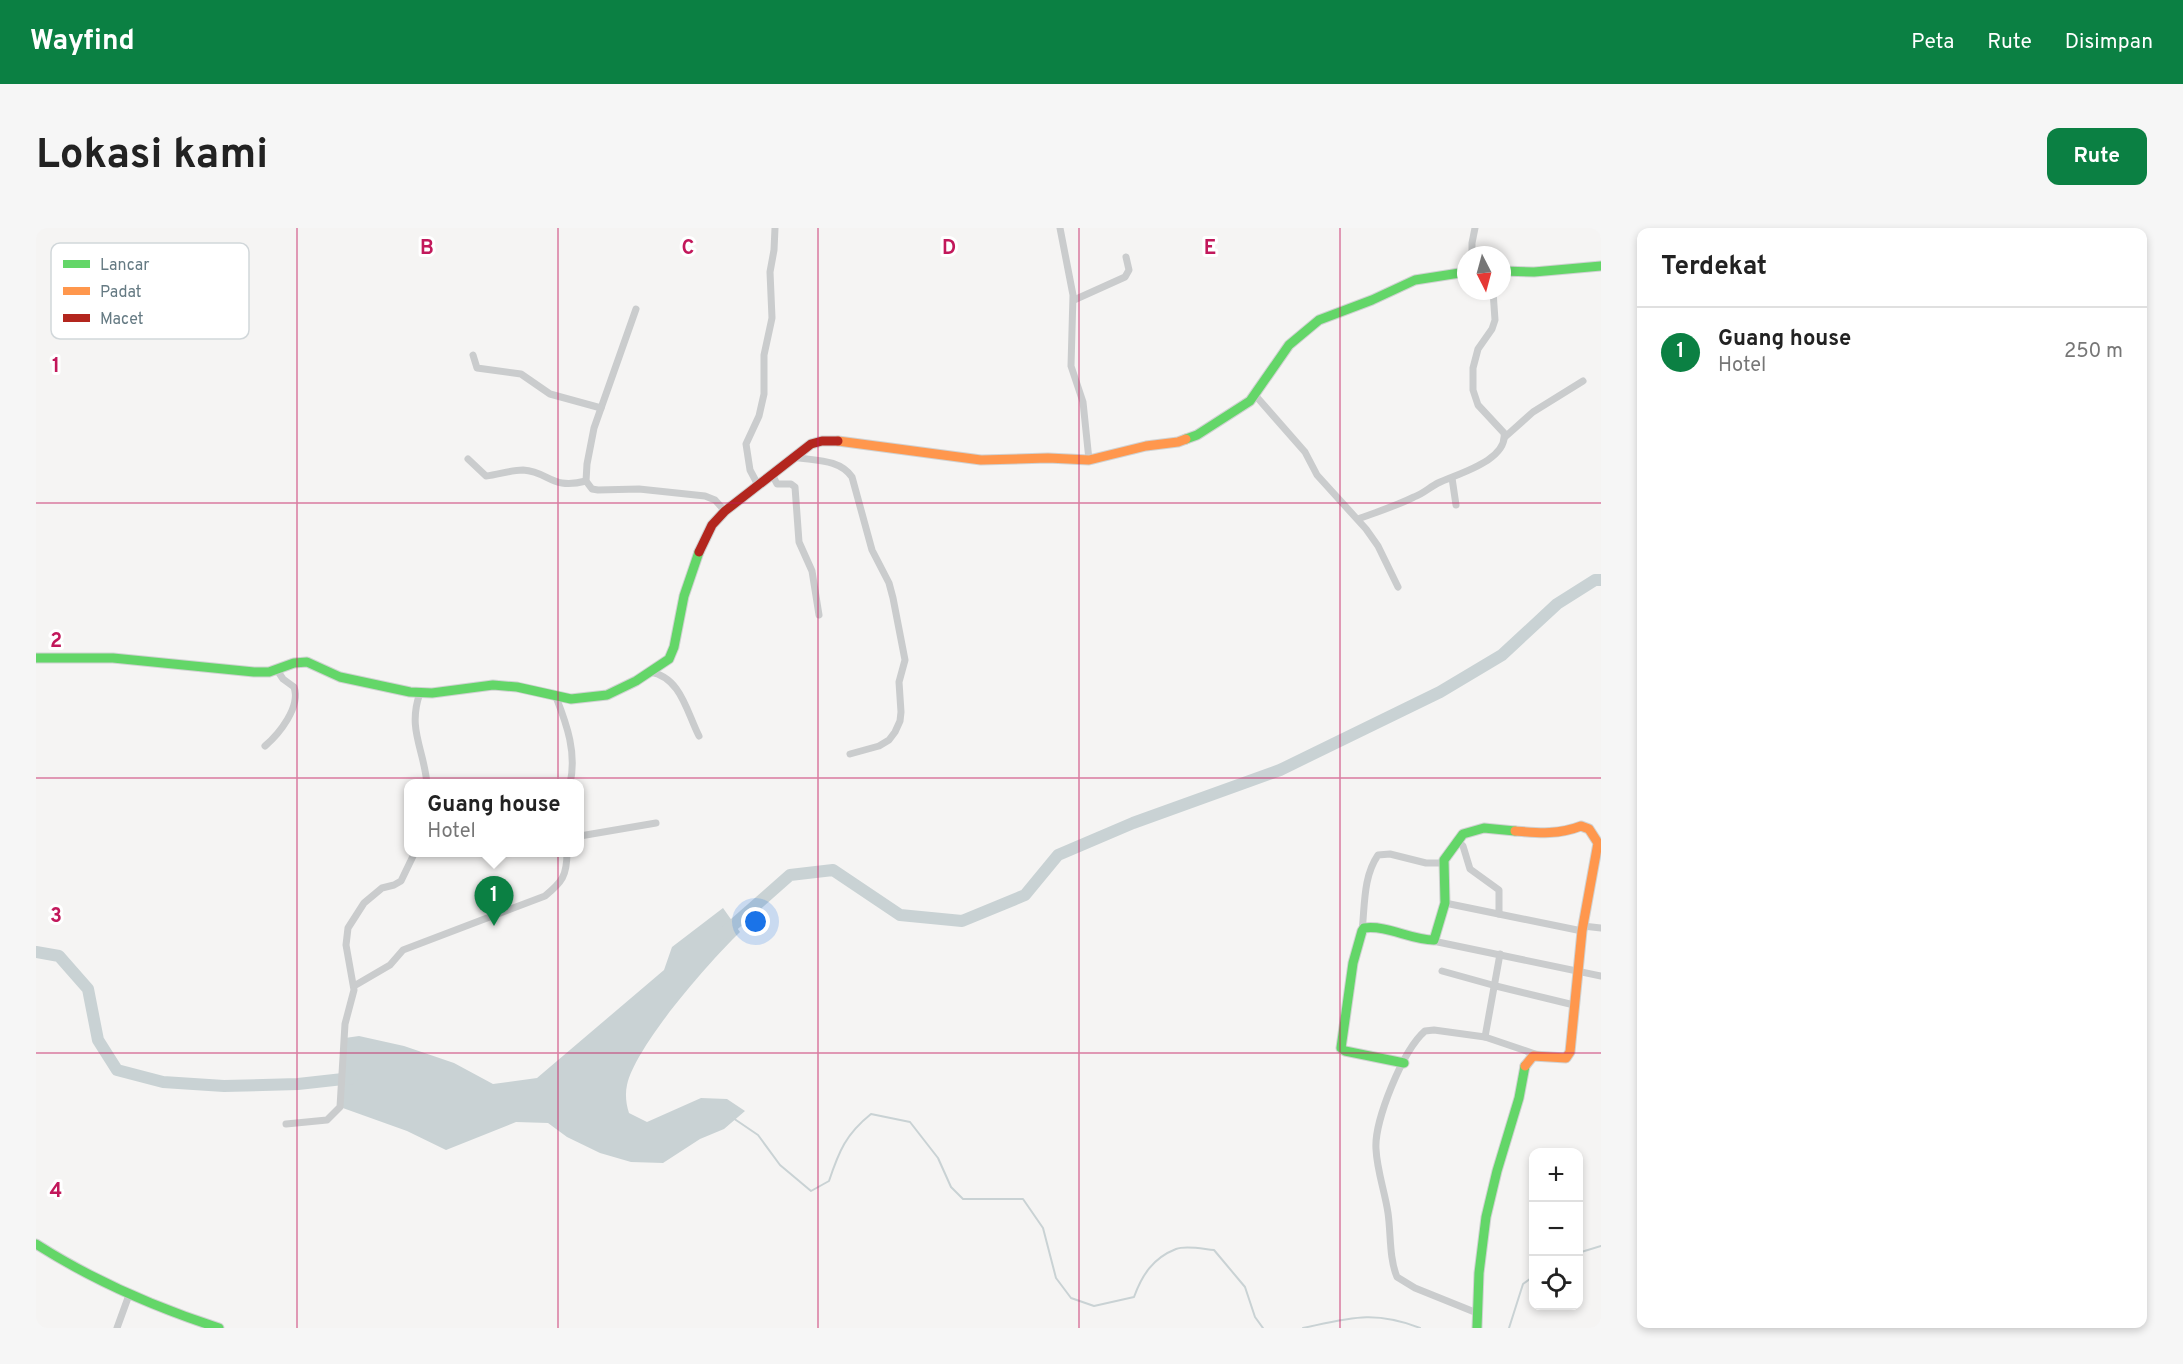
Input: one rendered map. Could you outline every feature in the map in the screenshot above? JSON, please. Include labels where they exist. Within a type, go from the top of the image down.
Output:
[{"type":"street","points":[[758,485],[748,463],[746,444],[750,431],[756,423],[764,394],[764,362],[771,318],[770,272],[775,228]]},
{"type":"street","points":[[1060,228],[1074,300],[1071,366],[1083,402],[1089,460]]},
{"type":"street","points":[[1472,246],[1475,228]]},
{"type":"street","points":[[1074,300],[1125,277],[1129,270],[1126,257]]},
{"type":"street","points":[[1511,271],[1534,272],[1601,266]]},
{"type":"street","points":[[36,658],[113,658],[178,663],[246,672],[278,670],[294,663],[307,662],[352,681],[420,693],[493,685],[517,687],[556,697],[585,699],[607,695],[620,690],[663,664],[672,653],[684,596],[703,541],[712,525],[725,511],[811,444],[828,441],[981,460],[1048,458],[1089,460],[1187,439],[1233,413],[1255,395],[1289,345],[1318,320],[1372,300],[1415,280],[1457,273]]},
{"type":"street","points":[[1494,300],[1495,320],[1492,329],[1478,349],[1473,368],[1473,390],[1478,405],[1500,428],[1505,437]]},
{"type":"street","points":[[636,309],[594,428],[586,481],[592,489],[598,490],[645,489],[705,496],[715,500],[725,511]]},
{"type":"street","points":[[473,355],[477,368],[521,374],[550,394],[601,408]]},
{"type":"street","points":[[1358,519],[1416,497],[1487,461],[1505,437],[1533,412],[1583,381]]},
{"type":"street","points":[[1255,395],[1305,452],[1317,475],[1358,519],[1378,546],[1398,586]]},
{"type":"street","points":[[793,457],[829,462],[848,471],[852,477],[872,550],[889,583],[899,623],[905,660],[899,682],[900,722],[889,740],[879,746],[850,754]]},
{"type":"street","points":[[468,459],[486,476],[522,470],[565,484],[586,481]]},
{"type":"street","points":[[772,474],[777,484],[791,484],[795,487],[798,532],[802,549],[812,571],[819,615]]},
{"type":"street","points":[[1452,478],[1456,505]]},
{"type":"street","points":[[265,746],[280,729],[296,697],[294,687],[284,681],[278,670]]},
{"type":"street","points":[[650,672],[665,676],[675,686],[699,736]]},
{"type":"street","points":[[420,693],[416,707],[415,730],[426,779]]},
{"type":"street","points":[[556,697],[570,736],[570,779]]},
{"type":"street","points":[[584,835],[656,823]]},
{"type":"street","points":[[1432,940],[1435,938],[1445,903],[1444,863],[1446,856],[1457,840],[1468,831],[1476,829],[1552,834],[1581,826],[1588,829],[1598,843],[1582,929],[1568,1056],[1562,1058],[1538,1055],[1485,1037],[1434,1030],[1425,1031],[1404,1063],[1384,1106],[1376,1133],[1376,1150],[1388,1211],[1395,1273],[1402,1282],[1477,1313]]},
{"type":"street","points":[[1457,840],[1463,846],[1470,869],[1499,890],[1499,914]]},
{"type":"street","points":[[1404,1063],[1345,1051],[1341,1048],[1353,963],[1362,931],[1369,875],[1378,855],[1390,854],[1426,862],[1444,863]]},
{"type":"street","points":[[286,1124],[327,1120],[340,1107],[346,1016],[353,997],[354,986],[346,945],[348,928],[364,903],[382,888],[401,881],[413,857]]},
{"type":"street","points":[[354,986],[390,965],[403,950],[545,896],[560,883],[565,874],[567,857]]},
{"type":"street","points":[[1445,903],[1582,929],[1601,928]]},
{"type":"street","points":[[1362,931],[1364,928],[1373,927],[1417,939],[1432,940],[1601,976]]},
{"type":"street","points":[[1485,1037],[1500,954]]},
{"type":"street","points":[[1443,971],[1574,1005]]},
{"type":"street","points":[[1478,1328],[1482,1249],[1492,1188],[1519,1097],[1524,1068],[1529,1058],[1538,1055]]},
{"type":"street","points":[[36,1244],[82,1273],[129,1295],[219,1328]]},
{"type":"street","points":[[117,1328],[129,1295]]},
{"type":"shaded area","points":[[723,908],[740,932],[693,983],[644,1048],[627,1085],[626,1099],[629,1113],[647,1122],[701,1098],[727,1099],[745,1111],[724,1129],[700,1139],[663,1163],[631,1162],[600,1153],[567,1137],[548,1123],[516,1122],[446,1150],[407,1131],[340,1107],[345,1038],[359,1036],[404,1046],[454,1063],[493,1084],[537,1078],[664,970],[672,947]]},
{"type":"waterway","points":[[723,934],[790,875],[833,870],[900,915],[962,921],[1025,895],[1058,855],[1133,823],[1280,770],[1440,692],[1502,655],[1557,604],[1595,580],[1601,580]]},
{"type":"waterway","points":[[36,952],[59,956],[88,989],[98,1040],[117,1070],[163,1082],[224,1086],[298,1084],[352,1078]]},
{"type":"waterway","points":[[733,1118],[758,1135],[780,1165],[811,1191],[829,1181],[849,1136],[871,1114],[910,1122],[938,1158],[951,1187],[963,1199],[1023,1199],[1043,1228],[1056,1278],[1071,1298],[1094,1306],[1134,1297],[1149,1268],[1161,1257],[1185,1247],[1214,1250],[1245,1287],[1255,1317],[1263,1328]]},
{"type":"waterway","points":[[1583,1251],[1601,1246]]},
{"type":"waterway","points":[[1509,1328],[1523,1284],[1529,1280]]},
{"type":"waterway","points":[[1303,1328],[1349,1319],[1375,1317],[1404,1322],[1420,1328]]},
{"type":"traffic: fast","points":[[1511,271],[1534,272],[1601,266]]},
{"type":"traffic: fast","points":[[1186,439],[1197,435],[1250,401],[1289,345],[1319,320],[1372,300],[1415,280],[1457,273]]},
{"type":"traffic: fast","points":[[36,658],[113,658],[254,672],[269,672],[294,663],[307,662],[340,677],[410,692],[432,693],[493,685],[517,687],[571,699],[607,695],[636,681],[669,659],[674,647],[684,596],[699,552]]},
{"type":"traffic: fast","points":[[1404,1063],[1345,1051],[1341,1048],[1353,963],[1362,931],[1364,928],[1382,929],[1434,940],[1445,903],[1444,860],[1463,834],[1484,828],[1515,831]]},
{"type":"traffic: fast","points":[[1477,1328],[1479,1273],[1486,1217],[1519,1098],[1525,1066]]},
{"type":"traffic: fast","points":[[36,1244],[80,1270],[125,1292],[219,1328]]},
{"type":"traffic: slow","points":[[838,441],[981,460],[1048,458],[1089,460],[1186,439]]},
{"type":"traffic: slow","points":[[1515,831],[1556,832],[1581,826],[1589,829],[1598,843],[1582,931],[1570,1052],[1566,1058],[1533,1056],[1525,1066]]},
{"type":"traffic: jam","points":[[699,552],[712,525],[725,511],[811,444],[838,441]]},
{"type":"place","name":"Guang house","points":[[494,926]]}]
